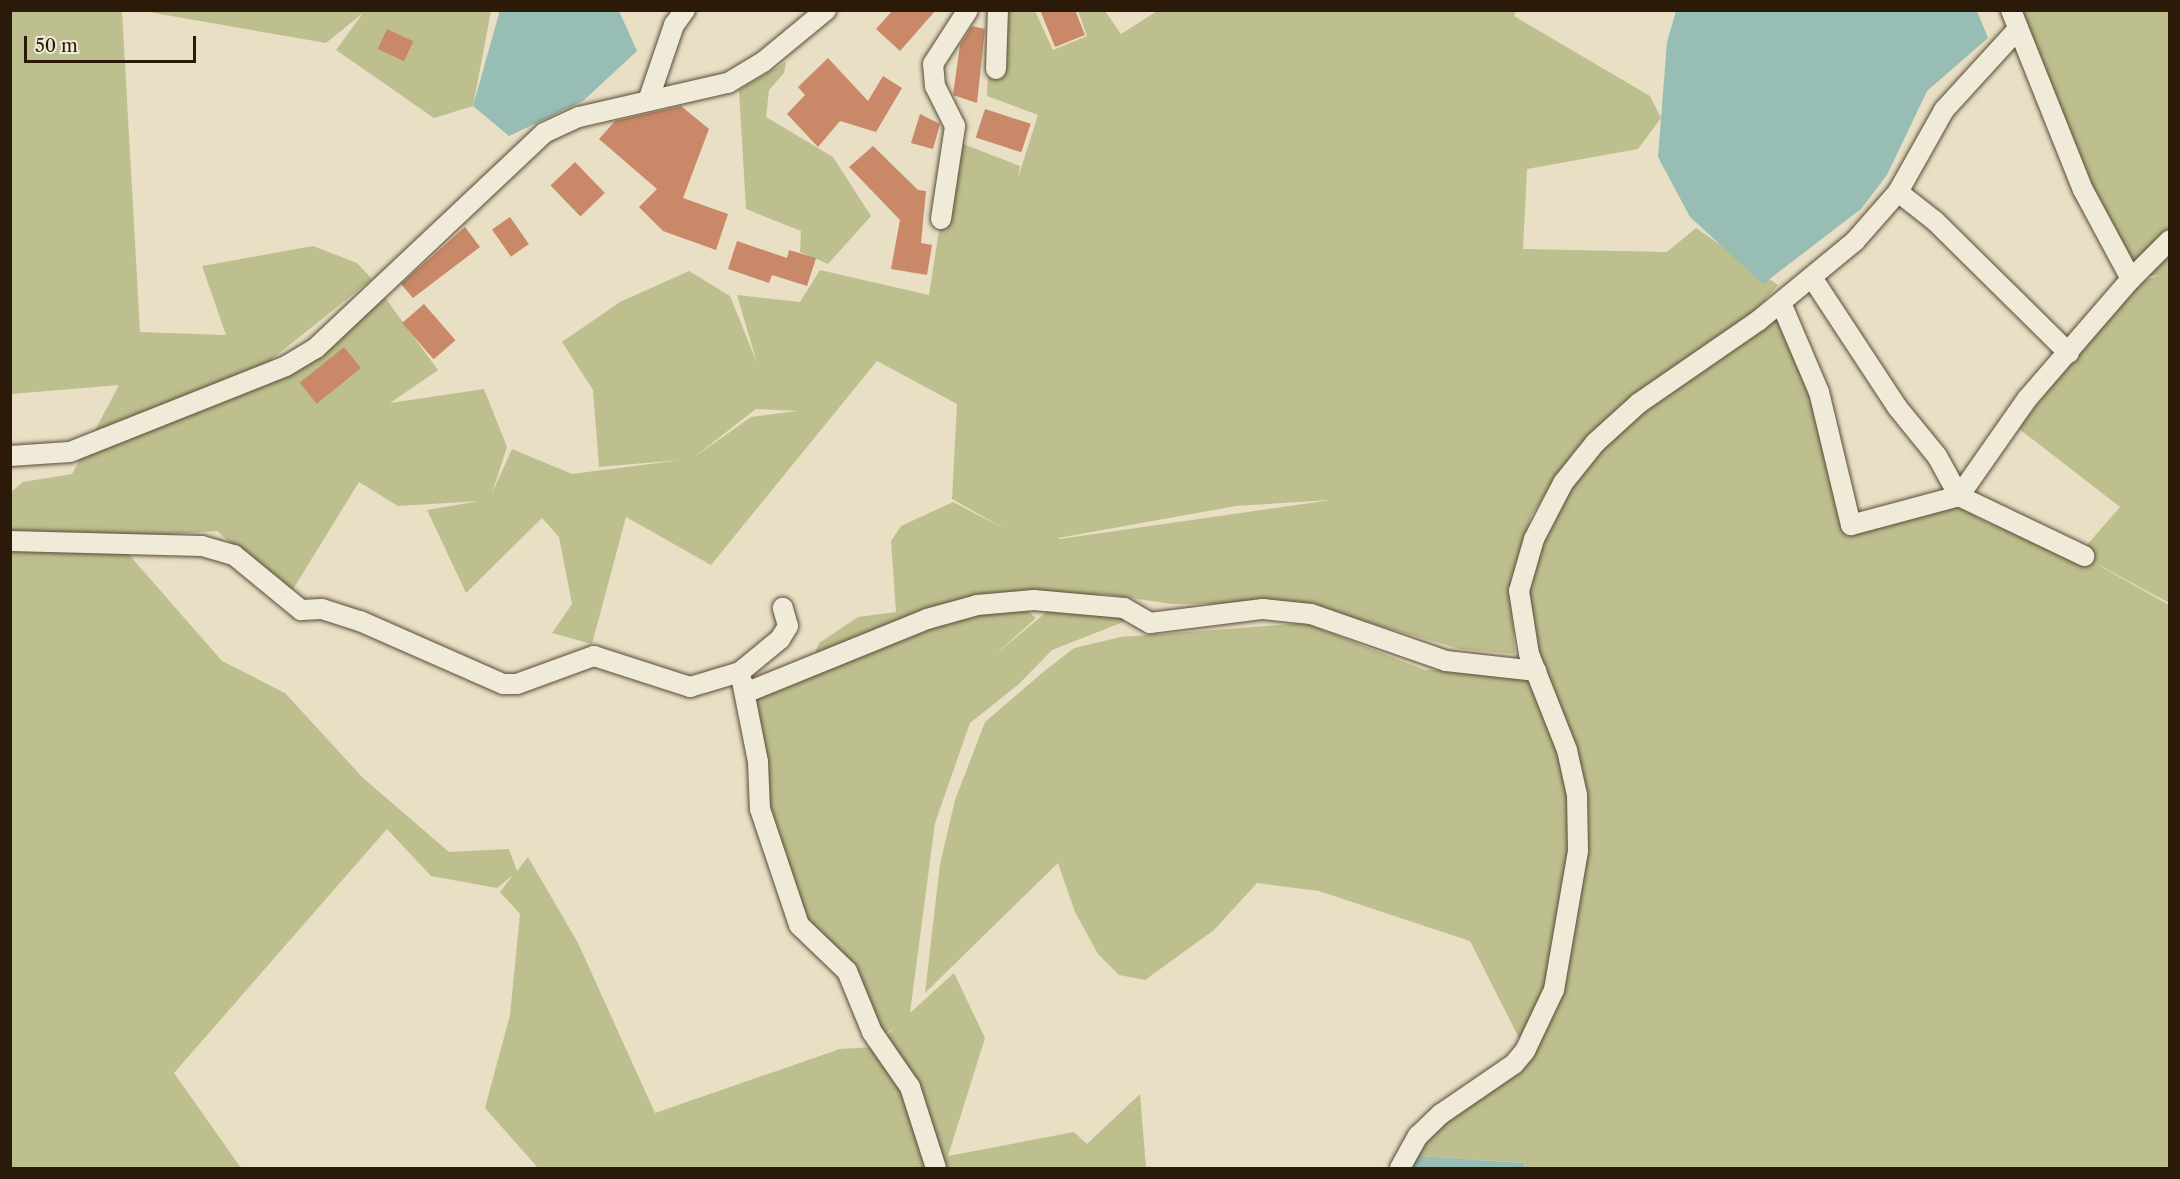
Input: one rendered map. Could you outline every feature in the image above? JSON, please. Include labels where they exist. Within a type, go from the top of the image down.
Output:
[{"type":"street","points":[[648,101],[674,25],[685,10]]},
{"type":"street","points":[[10,456],[70,452],[286,366],[316,348],[543,133],[579,117],[728,83],[763,62],[826,10]]},
{"type":"street","points":[[941,219],[955,126],[935,86],[933,64],[968,10]]},
{"type":"street","points":[[996,69],[998,10]]},
{"type":"street","points":[[2011,10],[2084,190],[2131,279]]},
{"type":"street","points":[[1400,1168],[1418,1136],[1441,1114],[1520,1058],[1530,1045],[1554,990],[1578,851],[1577,795],[1567,750],[1536,671],[1519,591],[1534,539],[1563,483],[1595,443],[1639,403],[1813,279],[1855,241],[1898,192],[1944,110],[2018,29]]},
{"type":"street","points":[[1898,192],[1935,221],[2068,353]]},
{"type":"street","points":[[1781,303],[1819,392],[1851,525],[1959,496],[2027,399],[2131,279],[2169,240]]},
{"type":"street","points":[[1813,279],[1898,407],[1937,456],[1959,496],[2084,556]]},
{"type":"street","points":[[10,542],[202,546],[234,555],[301,609],[322,609],[360,621],[503,684],[517,684],[594,656],[690,687],[740,672],[780,639],[788,626],[783,608]]},
{"type":"street","points":[[746,693],[927,619],[976,605],[1034,600],[1124,608],[1150,623],[1263,609],[1311,614],[1446,661],[1536,671]]},
{"type":"street","points":[[740,672],[758,762],[760,809],[799,925],[847,971],[872,1032],[910,1087],[936,1168]]},
{"type":"green space","points":[[11,11],[122,11],[140,332],[226,335],[202,266],[313,246],[357,263],[372,279],[272,359],[267,385],[383,295],[438,370],[390,403],[484,389],[507,447],[492,493],[512,449],[572,474],[681,460],[599,467],[593,390],[562,342],[620,302],[689,271],[730,296],[757,363],[737,295],[800,302],[820,270],[929,295],[953,140],[1020,166],[1018,178],[1038,115],[987,96],[990,27],[1010,11],[1035,11],[1053,50],[1087,36],[1078,11],[1105,11],[1121,34],[1157,11],[1516,11],[1514,16],[1650,96],[1661,118],[1638,149],[1527,169],[1523,249],[1667,252],[1696,228],[1778,285],[1726,343],[1780,313],[1818,407],[1846,536],[1955,504],[1988,523],[2072,550],[2169,605],[2169,1168],[1526,1168],[1524,1163],[1417,1156],[1441,1114],[1525,1050],[1470,941],[1319,891],[1257,883],[1214,930],[1145,980],[1119,975],[1098,954],[1075,912],[1058,863],[925,993],[940,864],[955,800],[985,722],[1042,673],[1074,648],[1121,637],[1305,623],[1425,670],[1536,671],[1519,591],[1595,443],[1635,406],[1576,449],[1531,516],[1510,589],[1515,654],[1460,649],[1300,603],[1172,604],[1104,594],[1017,602],[1036,618],[994,656],[1050,609],[1117,615],[1126,621],[1052,650],[1019,684],[970,723],[935,823],[910,1013],[954,973],[985,1038],[948,1156],[1074,1132],[1087,1144],[1140,1094],[1146,1168],[538,1168],[485,1108],[510,1015],[520,914],[500,892],[513,875],[497,888],[431,876],[387,829],[174,1073],[241,1168],[11,1168],[11,547],[124,549],[222,661],[285,693],[363,778],[449,852],[509,849],[517,871],[528,857],[578,943],[655,1113],[840,1049],[874,1047],[895,1027],[877,1040],[847,971],[799,925],[765,824],[745,693],[809,668],[819,643],[858,617],[896,612],[891,541],[901,526],[953,502],[1005,529],[952,499],[957,404],[877,361],[711,565],[626,517],[592,644],[552,633],[572,604],[559,537],[542,518],[466,593],[427,510],[480,501],[398,506],[359,482],[290,594],[217,531],[80,540],[11,532],[11,492],[23,482],[72,474],[119,385],[11,394]],"holes":[[[756,409],[798,411],[751,417],[693,458]],[[1331,500],[1058,538],[1236,506]],[[1578,825],[1580,905],[1560,961]]]},
{"type":"green space","points":[[143,11],[491,11],[473,106],[434,118],[336,50],[363,13],[326,43]]},
{"type":"green space","points":[[2018,11],[2169,11],[2170,245],[2157,269],[2169,255],[2169,603],[2079,554],[2120,507],[2018,428],[2134,285],[2159,275],[2131,279]]},
{"type":"green space","points":[[786,62],[784,73],[769,90],[766,117],[833,157],[871,216],[828,264],[800,252],[801,231],[746,209],[739,90]]},
{"type":"water","points":[[500,10],[619,11],[637,51],[583,101],[509,136],[473,106]]},
{"type":"water","points":[[1676,11],[1977,11],[1988,38],[1927,91],[1887,175],[1861,209],[1763,284],[1690,217],[1658,157],[1667,42]]},
{"type":"water","points":[[1417,1156],[1524,1163],[1525,1168],[1407,1168]]},
{"type":"building","points":[[893,10],[936,10],[900,51],[876,29]]},
{"type":"building","points":[[1040,10],[1075,10],[1085,35],[1055,47]]},
{"type":"building","points":[[972,26],[985,29],[977,103],[953,95],[960,45]]},
{"type":"building","points":[[387,29],[413,41],[404,61],[378,49]]},
{"type":"building","points":[[828,58],[868,101],[883,76],[902,88],[876,132],[840,121],[818,147],[787,114],[805,95],[798,87]]},
{"type":"building","points":[[681,106],[709,129],[683,198],[728,214],[716,250],[663,231],[639,207],[657,189],[599,139],[615,121]]},
{"type":"building","points":[[985,109],[1031,124],[1021,152],[976,138]]},
{"type":"building","points":[[920,114],[940,124],[933,149],[911,143]]},
{"type":"building","points":[[873,146],[918,190],[926,191],[921,243],[932,245],[927,275],[891,269],[900,220],[849,167]]},
{"type":"building","points":[[575,162],[605,193],[580,217],[551,186]]},
{"type":"building","points":[[510,217],[529,244],[511,257],[492,230]]},
{"type":"building","points":[[465,227],[480,247],[413,298],[401,284]]},
{"type":"building","points":[[737,241],[787,258],[789,250],[816,258],[807,286],[772,275],[769,283],[728,269]]},
{"type":"building","points":[[424,304],[455,340],[434,359],[402,323]]},
{"type":"building","points":[[344,347],[361,368],[317,404],[300,383]]}]
